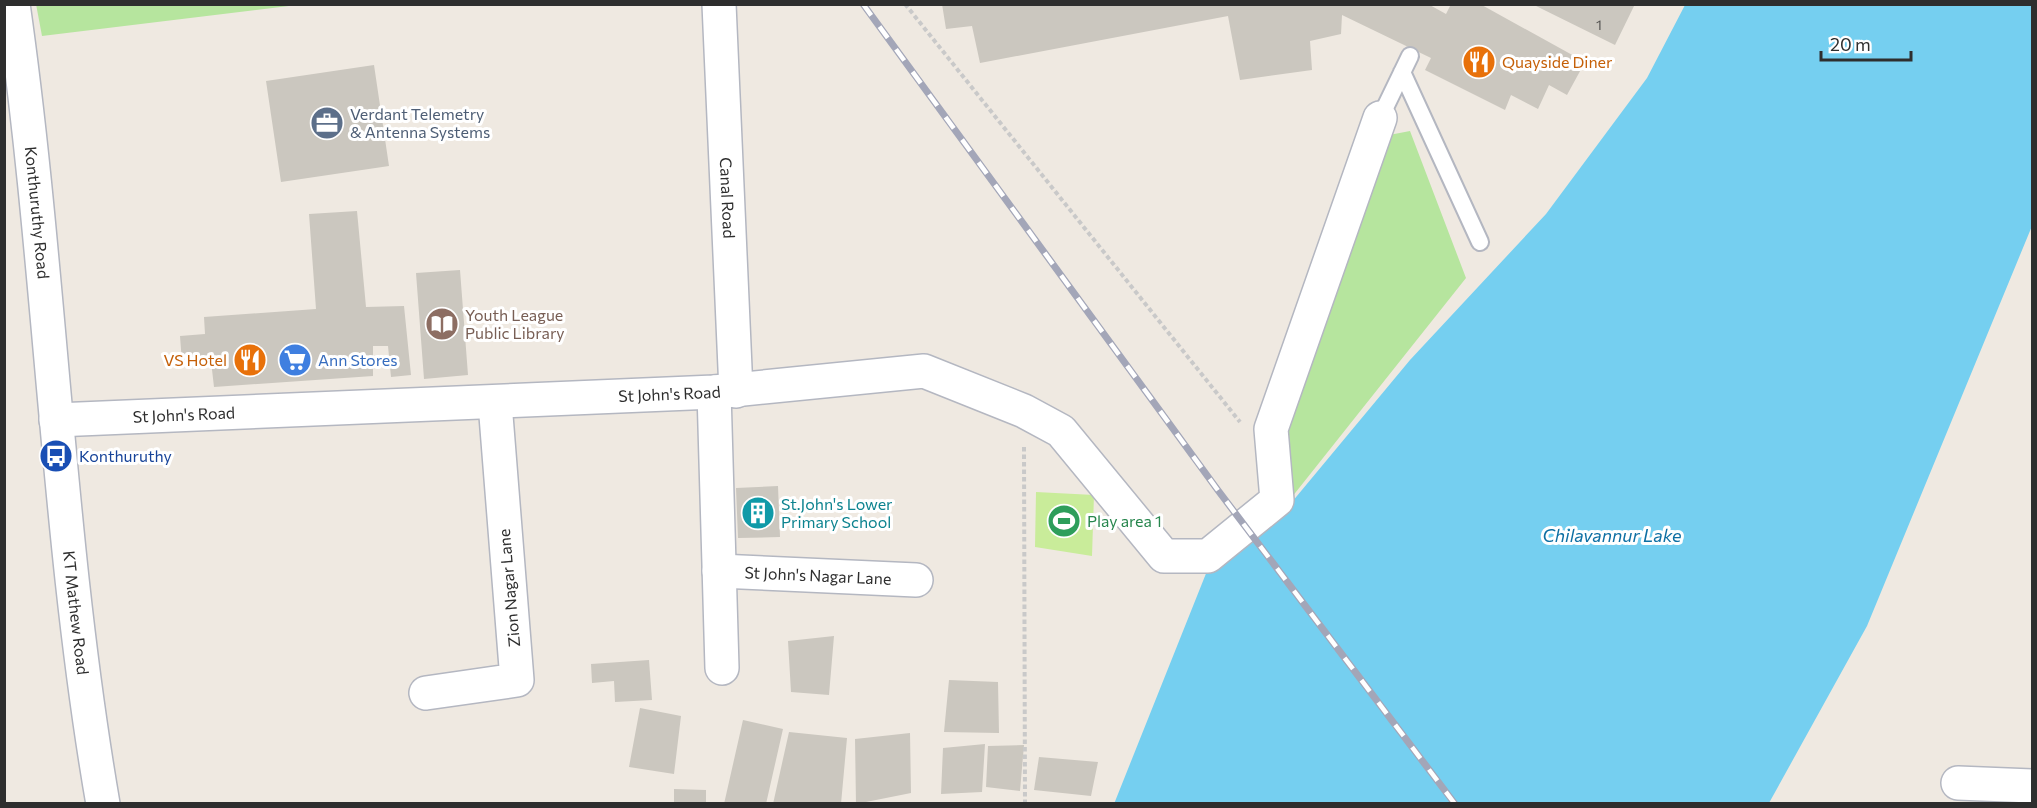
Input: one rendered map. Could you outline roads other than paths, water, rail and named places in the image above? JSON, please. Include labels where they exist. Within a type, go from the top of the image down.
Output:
[{"type":"street","name":"Konthuruthy Road","points":[[13,4],[27,101],[56,420]]},
{"type":"street","name":"Canal Road","points":[[719,4],[725,392]]},
{"type":"street","name":"St John's Road","points":[[56,420],[495,404],[725,392],[924,371],[1024,411],[1061,431],[1164,556],[1209,556],[1277,500],[1271,429],[1380,118]]},
{"type":"street","points":[[722,668],[719,571],[725,392]]},
{"type":"street","name":"Zion Nagar Lane","points":[[426,693],[517,681],[495,404]]},
{"type":"street","name":"KT Mathew Road","points":[[56,420],[90,729],[103,804]]},
{"type":"street","name":"St John's Nagar Lane","points":[[719,571],[916,579]]},
{"type":"street","points":[[1958,783],[2032,786]]},
{"type":"lane","points":[[1380,118],[1410,56]]},
{"type":"lane","points":[[1402,72],[1480,242]]},
{"type":"water","name":"Chilavannur Lake","points":[[1685,5],[2032,5],[2032,226],[1867,626],[1769,803],[1114,804],[1207,571],[1272,526],[1410,360],[1546,214],[1647,78]]},
{"type":"railway","points":[[863,4],[1217,489],[1455,804]]},
{"type":"place","name":"Quayside Diner","points":[[1479,62]]},
{"type":"place","name":"Verdant Telemetry & Antenna Systems","points":[[327,123]]},
{"type":"place","name":"Youth League Public Library","points":[[442,324]]},
{"type":"place","name":"VS Hotel","points":[[250,360]]},
{"type":"place","name":"Ann Stores","points":[[295,360]]},
{"type":"place","name":"Konthuruthy","points":[[56,456]]},
{"type":"place","name":"St.John's Lower Primary School","points":[[758,513]]},
{"type":"place","name":"Play area 1","points":[[1064,521]]}]
